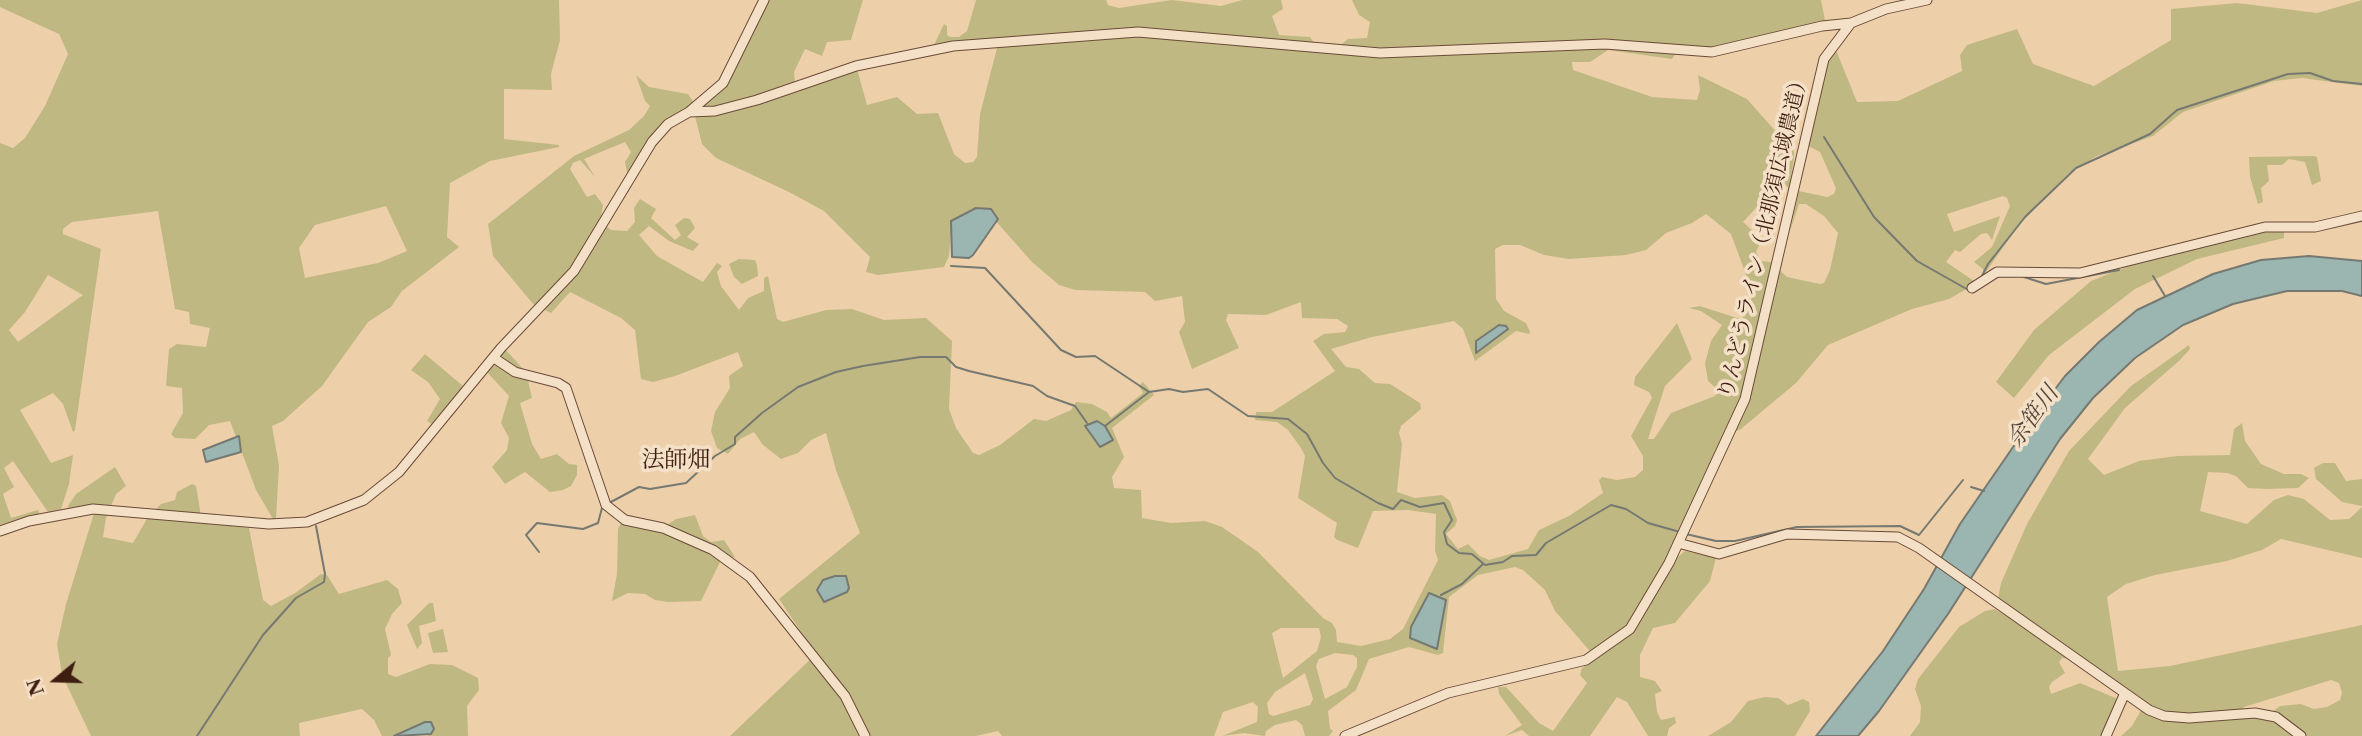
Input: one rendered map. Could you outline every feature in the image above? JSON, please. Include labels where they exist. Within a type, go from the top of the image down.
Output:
[{"type":"street","points":[[0,531],[29,521],[93,509],[269,524],[316,520],[364,500],[392,480],[494,358],[581,261],[661,131],[689,112],[723,83],[764,0]]},
{"type":"street","name":"りんどうライン（北那須広域農道）","points":[[1345,736],[1448,693],[1567,666],[1600,653],[1630,629],[1642,614],[1745,399],[1820,73],[1833,44],[1852,23],[1886,9],[1927,0]]},
{"type":"street","points":[[689,112],[715,111],[757,100],[856,65],[953,46],[1050,36],[1167,33],[1380,54],[1605,44],[1712,52],[1822,26],[1852,23]]},
{"type":"street","points":[[1972,288],[1997,272],[2080,273],[2258,228],[2315,227],[2362,216]]},
{"type":"street","points":[[494,358],[516,372],[558,383],[566,388],[606,505],[625,520],[663,528],[713,550],[750,577],[845,696],[865,736]]},
{"type":"street","points":[[1678,543],[1719,554],[1787,534],[1871,534],[1898,537],[1919,548],[2124,695],[2164,716],[2189,718],[2244,713],[2266,715],[2284,722],[2301,736]]},
{"type":"street","points":[[2106,736],[2124,695]]},
{"type":"shaded area","points":[[0,0],[559,0],[560,40],[551,74],[552,90],[504,89],[504,139],[559,147],[490,161],[450,183],[447,237],[459,247],[402,291],[391,307],[368,322],[322,386],[283,421],[272,426],[279,466],[276,518],[273,519],[256,490],[230,421],[209,425],[195,439],[175,438],[171,434],[183,413],[182,388],[166,386],[169,349],[177,344],[206,347],[210,328],[190,324],[189,312],[175,309],[158,211],[72,222],[63,229],[63,234],[101,249],[75,430],[73,432],[63,404],[53,393],[20,410],[51,463],[73,455],[69,484],[61,509],[48,512],[13,461],[4,468],[14,487],[3,494],[11,518],[38,510],[40,515],[0,529],[0,143],[13,148],[25,138],[45,106],[68,54],[59,34],[0,7]],"holes":[[[386,206],[407,251],[378,263],[305,278],[299,248],[315,225]],[[48,275],[83,295],[18,342],[9,330],[25,312]]]},
{"type":"shaded area","points":[[766,0],[863,0],[851,40],[827,42],[822,56],[805,49],[794,72],[795,82],[857,69],[867,105],[897,97],[917,114],[938,113],[954,154],[965,163],[973,162],[977,157],[980,114],[997,48],[996,39],[934,45],[944,24],[950,37],[959,37],[967,31],[976,0],[1106,0],[1108,5],[1119,8],[1172,0],[1221,6],[1242,0],[1281,0],[1283,9],[1272,16],[1279,35],[1310,37],[1316,46],[1338,47],[1348,39],[1367,38],[1370,22],[1359,15],[1352,0],[1821,0],[1825,20],[1816,23],[1804,36],[1708,56],[1677,52],[1672,59],[1608,50],[1590,62],[1572,62],[1573,70],[1652,97],[1697,100],[1700,90],[1698,75],[1747,99],[1794,152],[1794,158],[1789,188],[1784,184],[1777,185],[1743,222],[1762,239],[1756,252],[1761,261],[1771,262],[1787,277],[1820,284],[1824,283],[1830,270],[1838,233],[1824,216],[1806,204],[1799,204],[1790,231],[1799,191],[1827,197],[1834,194],[1836,188],[1820,152],[1808,146],[1825,67],[1836,50],[1857,102],[1898,101],[1962,71],[1960,55],[1967,45],[2017,29],[2033,64],[2094,86],[2171,40],[2171,9],[2237,3],[2317,13],[2362,0],[2362,86],[2302,78],[2274,81],[2183,112],[2153,136],[2097,156],[2069,173],[2018,226],[1983,276],[1983,269],[1974,262],[1992,247],[2010,206],[2007,198],[2003,196],[1947,214],[1954,232],[2000,216],[1992,240],[1987,233],[1981,234],[1960,252],[1955,250],[1946,262],[1977,283],[1949,299],[1912,309],[1828,345],[1796,383],[1741,429],[1730,434],[1674,560],[1685,551],[1716,558],[1710,581],[1675,623],[1653,628],[1640,655],[1640,677],[1655,681],[1662,691],[1655,694],[1661,720],[1675,717],[1676,723],[1669,728],[1667,736],[1648,736],[1627,702],[1617,697],[1590,736],[1529,736],[1522,730],[1505,736],[1522,725],[1499,694],[1498,687],[1506,687],[1539,723],[1553,731],[1587,683],[1580,675],[1582,668],[1595,657],[1555,611],[1545,590],[1523,570],[1515,567],[1478,575],[1449,597],[1443,653],[1438,655],[1409,647],[1369,659],[1356,690],[1328,711],[1330,729],[1333,731],[1329,736],[1305,736],[1302,725],[1296,720],[1275,725],[1266,731],[1265,736],[1244,733],[1222,736],[1257,722],[1258,707],[1253,702],[1223,712],[1214,736],[1002,736],[998,731],[976,736],[730,736],[816,654],[779,599],[860,533],[836,470],[826,433],[811,440],[798,453],[781,459],[763,445],[754,432],[740,439],[728,454],[717,448],[711,431],[715,412],[730,388],[729,376],[743,366],[738,352],[675,376],[653,382],[641,379],[635,330],[621,318],[570,292],[551,313],[534,305],[493,256],[488,224],[574,156],[629,130],[644,116],[650,106],[645,101],[636,75],[649,87],[688,94],[694,103],[670,119],[628,178],[625,162],[631,152],[625,142],[584,159],[595,177],[580,160],[573,163],[570,169],[587,197],[595,194],[603,205],[600,221],[611,230],[627,231],[635,222],[634,208],[640,199],[656,209],[651,218],[675,240],[681,235],[675,225],[684,218],[690,219],[695,228],[687,237],[699,244],[693,251],[669,241],[649,226],[639,235],[657,256],[703,282],[717,263],[722,266],[717,272],[721,286],[739,310],[748,298],[764,291],[764,278],[768,276],[777,319],[783,322],[826,310],[852,309],[884,320],[926,318],[952,341],[949,409],[956,428],[973,453],[979,455],[1000,445],[1034,419],[1046,421],[1071,410],[1076,402],[1092,404],[1107,412],[1111,418],[1143,393],[1139,386],[1143,382],[1154,395],[1112,428],[1124,457],[1112,477],[1114,488],[1141,490],[1142,518],[1171,523],[1205,521],[1222,527],[1241,540],[1258,552],[1323,618],[1332,623],[1337,642],[1361,646],[1390,639],[1403,629],[1438,560],[1435,551],[1436,514],[1408,510],[1373,511],[1358,548],[1337,540],[1334,537],[1337,523],[1298,498],[1305,456],[1301,448],[1288,430],[1277,422],[1255,420],[1256,412],[1272,412],[1335,371],[1313,341],[1324,334],[1345,332],[1348,326],[1337,319],[1302,318],[1301,302],[1266,315],[1228,314],[1226,320],[1239,348],[1192,369],[1179,332],[1185,322],[1182,296],[1155,301],[1145,292],[1075,290],[1059,285],[1032,262],[985,209],[970,210],[952,221],[949,256],[944,267],[878,275],[866,272],[870,257],[824,211],[716,158],[702,144],[695,116],[701,104],[725,86]],"holes":[[[1706,214],[1731,234],[1753,294],[1745,316],[1740,319],[1700,306],[1689,308],[1701,311],[1722,325],[1711,341],[1705,363],[1708,381],[1718,390],[1715,396],[1671,413],[1654,439],[1648,439],[1665,386],[1692,359],[1677,323],[1635,377],[1634,385],[1649,392],[1652,398],[1631,436],[1643,456],[1643,470],[1635,477],[1617,480],[1602,477],[1599,480],[1603,493],[1569,516],[1539,530],[1528,549],[1489,560],[1480,556],[1468,544],[1458,549],[1446,534],[1455,526],[1457,520],[1450,501],[1442,495],[1415,498],[1397,492],[1402,444],[1399,433],[1401,426],[1421,409],[1420,403],[1390,384],[1375,383],[1359,369],[1346,367],[1331,349],[1372,337],[1454,321],[1463,329],[1475,361],[1516,331],[1530,332],[1526,323],[1504,311],[1496,299],[1495,249],[1503,245],[1520,245],[1544,255],[1569,259],[1626,255],[1646,250],[1666,233],[1692,223]],[[1427,595],[1441,626],[1437,649],[1412,640],[1411,627]],[[1281,628],[1319,628],[1321,637],[1317,651],[1283,678],[1272,633]],[[1335,653],[1357,658],[1357,667],[1347,687],[1325,699],[1316,666],[1319,659]],[[1305,673],[1313,699],[1310,705],[1273,716],[1269,714],[1267,703],[1275,692]]]},
{"type":"shaded area","points":[[2249,157],[2317,157],[2321,181],[2312,185],[2305,162],[2289,159],[2282,165],[2267,165],[2269,181],[2261,188],[2263,202],[2258,204],[2250,177]]},
{"type":"shaded area","points":[[2284,229],[2284,238],[2197,259],[2135,289],[2049,355],[2014,398],[1996,382],[2034,330],[2091,281],[2141,261],[2257,232]]},
{"type":"shaded area","points":[[739,259],[755,260],[758,276],[742,284],[734,277],[729,264]]},
{"type":"shaded area","points":[[2189,345],[2190,349],[2180,360],[2125,408],[2088,459],[2104,475],[2139,461],[2177,456],[2230,455],[2234,429],[2242,423],[2245,441],[2261,464],[2284,474],[2301,474],[2309,478],[2298,488],[2248,488],[2236,476],[2208,472],[2200,511],[2247,524],[2274,500],[2288,495],[2304,499],[2330,520],[2349,519],[2362,507],[2362,558],[2281,539],[2262,550],[2227,561],[2155,575],[2126,584],[2107,597],[2118,671],[2170,666],[2362,625],[2362,736],[2121,736],[2132,726],[2144,705],[2079,660],[2062,658],[2059,662],[2065,673],[2052,682],[2049,687],[2051,694],[2080,683],[2120,700],[2104,736],[1910,736],[1920,722],[1921,706],[1915,689],[1918,679],[1959,627],[1985,611],[1995,609],[2027,628],[1998,599],[2001,583],[2027,524],[2069,451],[2131,386]],"holes":[[[2331,680],[2339,683],[2342,693],[2340,700],[2327,707],[2314,709],[2301,704],[2280,706],[2266,717],[2237,715],[2244,707]]]},
{"type":"shaded area","points":[[505,349],[526,372],[532,398],[520,403],[532,444],[541,459],[557,454],[569,464],[577,465],[577,475],[571,486],[563,490],[550,492],[525,472],[505,484],[492,467],[507,450],[509,438],[501,423],[509,396],[486,371]]},
{"type":"shaded area","points":[[425,354],[463,386],[432,424],[427,421],[440,399],[428,382],[411,370]]},
{"type":"shaded area","points":[[2323,463],[2335,463],[2346,481],[2362,479],[2362,506],[2342,502],[2316,479],[2314,468]]},
{"type":"shaded area","points":[[115,467],[126,486],[116,494],[106,518],[103,537],[133,543],[148,517],[161,504],[175,500],[177,492],[192,484],[196,486],[202,522],[249,528],[263,600],[271,606],[321,574],[327,575],[339,594],[387,580],[398,589],[402,603],[392,614],[385,629],[391,655],[388,658],[388,674],[396,677],[430,664],[452,665],[478,678],[479,690],[467,706],[468,736],[427,736],[433,732],[427,721],[394,736],[382,736],[374,720],[362,709],[299,723],[300,736],[91,736],[62,675],[57,644],[66,604],[96,507],[68,510],[68,506],[76,494]]},
{"type":"shaded area","points":[[695,515],[703,536],[711,542],[724,540],[735,557],[720,562],[701,601],[668,602],[655,600],[645,594],[628,593],[612,601],[617,574],[618,529],[621,523],[661,529],[676,519]]},
{"type":"shaded area","points":[[429,603],[433,603],[436,621],[419,626],[422,643],[417,649],[407,625]]},
{"type":"shaded area","points":[[443,629],[448,652],[433,653],[428,633]]},
{"type":"shaded area","points":[[1765,697],[1778,698],[1788,705],[1803,699],[1809,702],[1810,711],[1795,736],[1708,736],[1731,722],[1748,701]]},
{"type":"water","points":[[976,208],[991,209],[998,219],[973,255],[969,258],[952,257],[951,221]]},
{"type":"water","points":[[2309,256],[2362,261],[2362,296],[2342,291],[2287,291],[2233,304],[2183,325],[2135,358],[2093,398],[2060,439],[1948,614],[1858,736],[1816,736],[1883,651],[1924,589],[1960,524],[2031,421],[2065,376],[2099,342],[2137,310],[2213,274],[2261,260]]},
{"type":"water","points":[[1499,325],[1508,329],[1476,353],[1476,341]]},
{"type":"water","points":[[1097,421],[1105,426],[1113,440],[1100,447],[1085,426]]},
{"type":"water","points":[[239,436],[241,452],[206,462],[203,450]]},
{"type":"water","points":[[846,576],[849,588],[847,592],[824,602],[817,590],[823,580]]},
{"type":"water","points":[[1429,593],[1446,600],[1437,649],[1410,638],[1411,627]]},
{"type":"water","points":[[425,722],[431,722],[434,729],[431,734],[394,736]]},
{"type":"waterway","points":[[1981,278],[1988,264],[2025,217],[2076,168],[2150,134],[2177,110],[2288,74],[2310,73],[2333,81],[2362,84]]},
{"type":"waterway","points":[[1824,137],[1874,217],[1917,261],[1972,292],[1980,288]]},
{"type":"waterway","points":[[951,266],[985,268],[1061,350],[1076,357],[1095,356],[1149,392],[1208,389],[1248,416],[1288,419],[1307,434],[1335,478],[1378,503],[1393,509],[1401,500],[1420,507],[1444,503],[1452,520],[1444,532],[1447,544],[1459,553],[1472,554],[1485,565],[1503,562],[1512,556],[1536,555],[1546,543],[1611,505],[1626,509],[1648,523],[1680,532]]},
{"type":"waterway","points":[[2024,277],[2046,284],[2119,270]]},
{"type":"waterway","points":[[2153,276],[2165,296]]},
{"type":"waterway","points":[[609,503],[639,487],[650,489],[686,483],[715,456],[735,444],[735,437],[762,413],[798,387],[836,372],[863,366],[920,357],[946,357],[956,367],[1033,386],[1047,396],[1075,406],[1087,423]]},
{"type":"waterway","points":[[1105,426],[1149,392]]},
{"type":"waterway","points":[[1686,534],[1716,541],[1735,541],[1797,527],[1900,526],[1919,535],[1963,480]]},
{"type":"waterway","points":[[1971,487],[1984,491]]},
{"type":"waterway","points":[[539,552],[526,535],[537,523],[583,529],[598,523],[602,508]]},
{"type":"waterway","points":[[197,736],[263,635],[296,598],[324,582],[325,574],[316,526]]},
{"type":"waterway","points":[[1441,595],[1462,584],[1483,564]]},
{"type":"district","name":"法師畑","points":[[676,460]]},
{"type":"water label","name":"余笹川","points":[[2033,417]]}]
